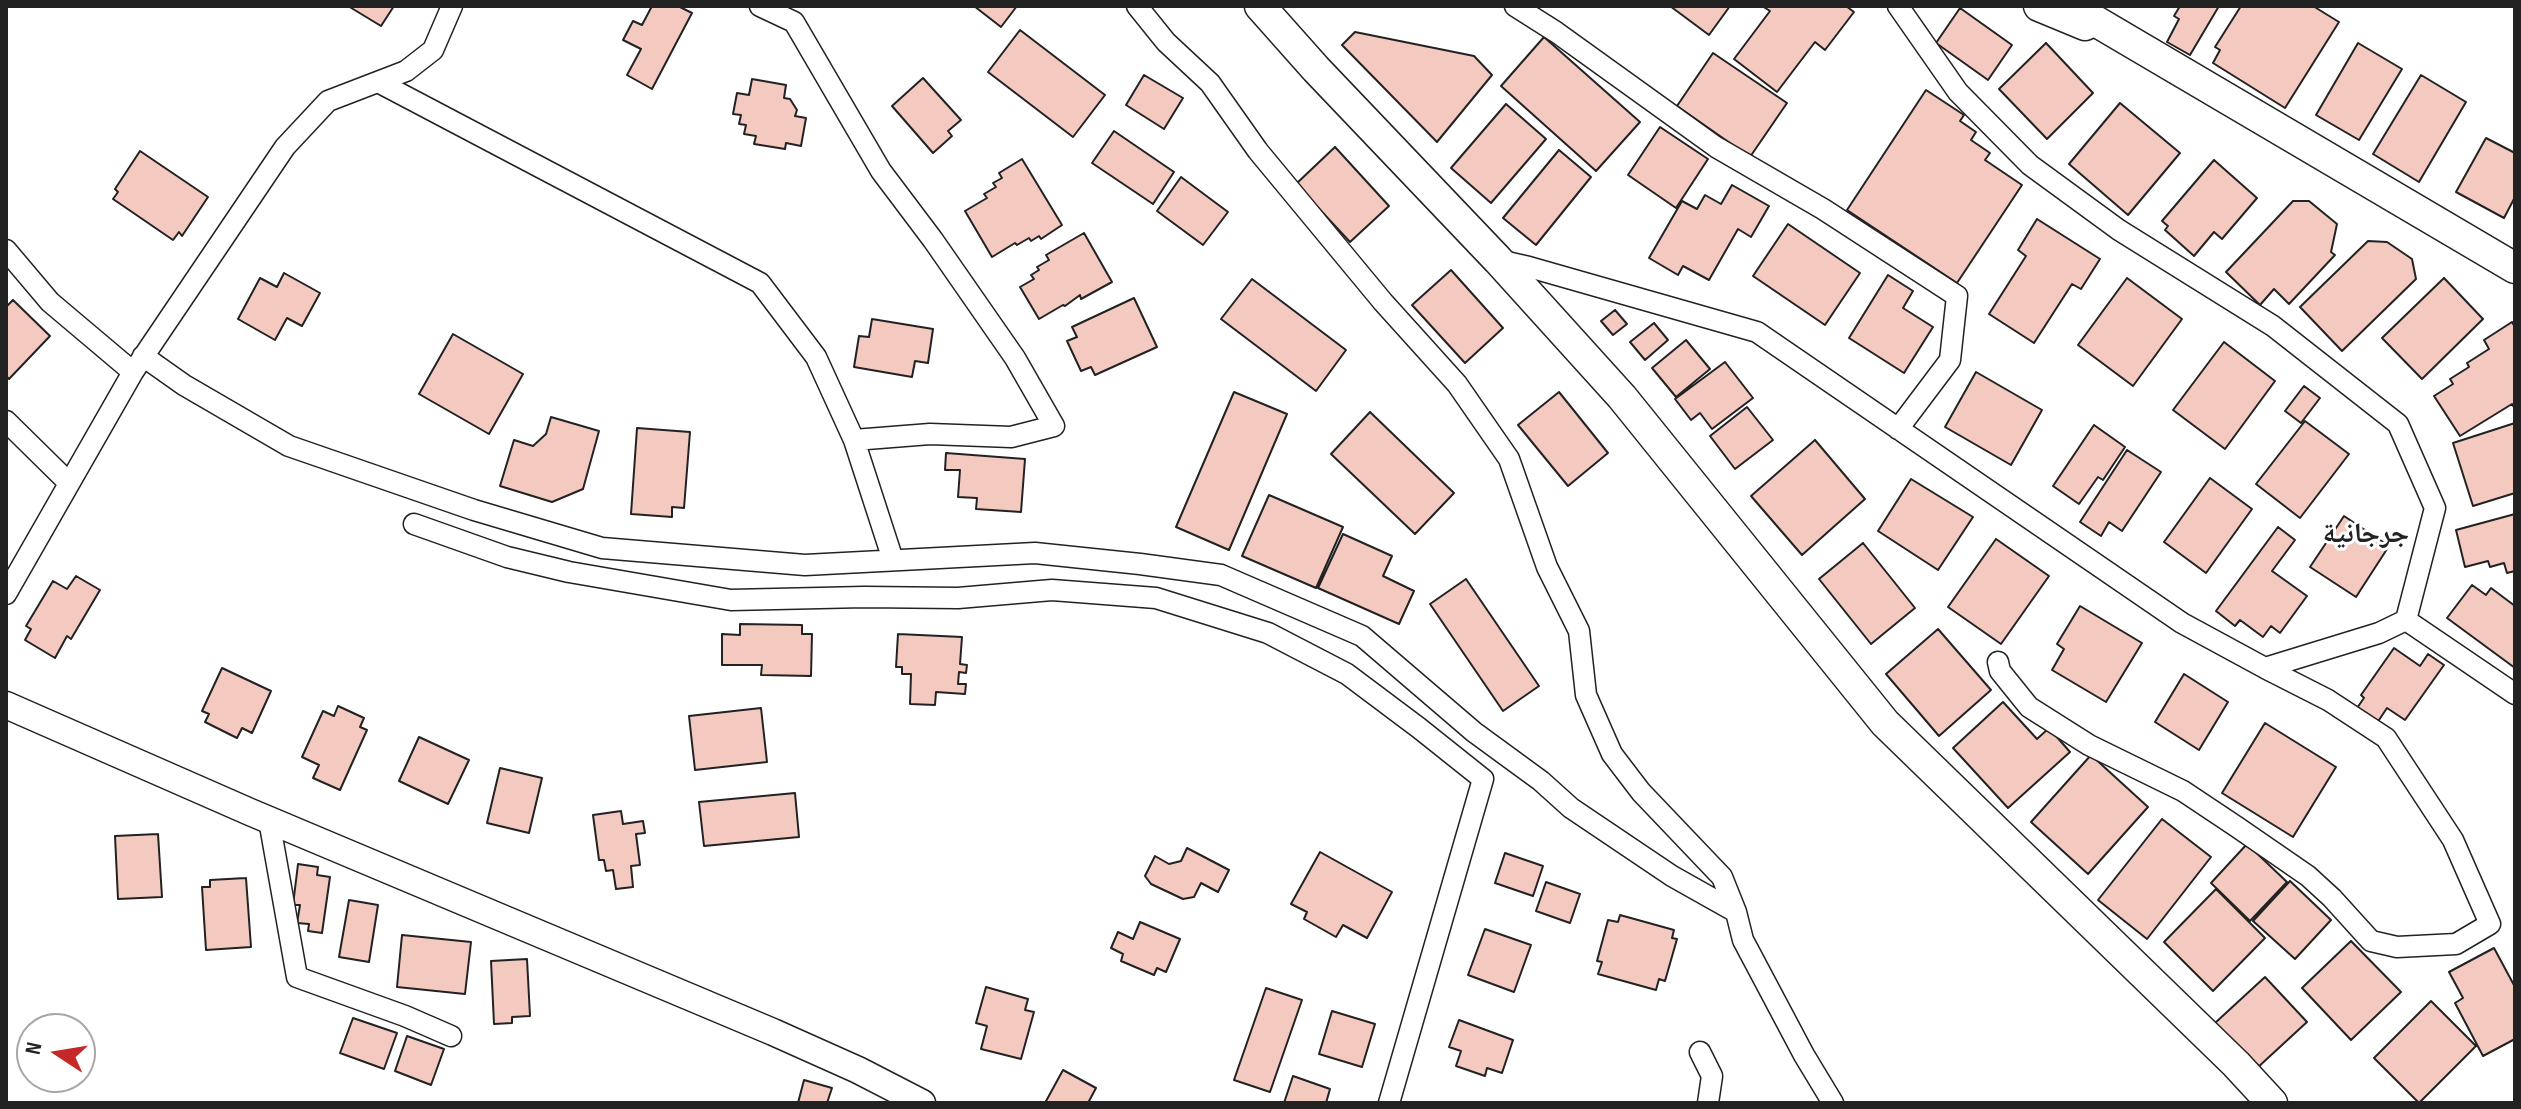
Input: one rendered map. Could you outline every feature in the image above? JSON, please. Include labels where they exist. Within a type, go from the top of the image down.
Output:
[{"type":"main road","points":[[1260,6],[1622,397],[1885,723],[2236,1064],[2272,1103]]},
{"type":"main road","points":[[2039,6],[2145,50]]},
{"type":"main road","points":[[2070,6],[2515,268]]},
{"type":"street","points":[[6,594],[138,364],[285,147],[328,101],[406,71],[433,50],[452,6]]},
{"type":"street","points":[[760,6],[794,22],[881,171],[1015,358],[1054,426],[1011,437],[930,434],[854,440]]},
{"type":"street","points":[[1137,6],[1166,42],[1210,83],[1258,151],[1383,302],[1457,384],[1509,459],[1547,567],[1579,631],[1586,695],[1612,754],[1641,792],[1722,877],[1743,940],[1833,1103]]},
{"type":"street","points":[[1515,6],[1716,147],[1823,209],[1957,296],[1950,360],[1898,429]]},
{"type":"street","points":[[1898,6],[1958,92],[2030,165],[2119,230],[2273,326],[2398,424],[2435,508],[2406,620],[2379,633],[2265,668]]},
{"type":"street","points":[[380,83],[760,283],[816,357],[854,440],[893,560]]},
{"type":"street","points":[[6,250],[50,302],[138,364],[184,385],[289,446],[474,510],[602,548],[805,565],[1035,553],[1221,575],[1362,636],[1474,732],[1541,781],[1571,808],[1672,876],[1736,912]]},
{"type":"street","points":[[1498,260],[1757,332],[2182,623],[2328,700],[2386,738],[2453,840],[2490,924],[2456,944],[2397,947],[2371,941],[2308,876],[2237,827],[2183,791],[2089,745],[2029,707],[2000,671],[1998,662]]},
{"type":"street","points":[[6,421],[69,483]]},
{"type":"street","points":[[414,524],[507,557],[569,572],[731,600],[958,598],[1052,590],[1156,598],[1268,633],[1347,674],[1483,779],[1389,1103]]},
{"type":"street","points":[[2406,620],[2515,694]]},
{"type":"street","points":[[6,705],[269,820],[773,1032],[922,1103]]},
{"type":"street","points":[[269,820],[297,977],[451,1036]]},
{"type":"street","points":[[1700,1052],[1712,1076],[1708,1103]]},
{"type":"building","points":[[348,6],[394,6],[381,26]]},
{"type":"building","points":[[652,6],[678,6],[692,13],[652,89],[627,75],[641,49],[623,40],[633,21],[642,25]]},
{"type":"building","points":[[974,6],[1017,6],[1001,27]]},
{"type":"building","points":[[1670,6],[1730,6],[1709,35]]},
{"type":"building","points":[[1762,6],[1846,6],[1854,12],[1825,50],[1815,42],[1777,92],[1734,59],[1770,11]]},
{"type":"building","points":[[2180,6],[2219,6],[2190,55],[2167,42],[2179,19],[2174,16]]},
{"type":"building","points":[[2241,6],[2313,6],[2339,22],[2285,108],[2213,63],[2220,50],[2215,47]]},
{"type":"building","points":[[1960,8],[2012,45],[1988,80],[1936,43]]},
{"type":"building","points":[[1020,30],[1105,95],[1073,137],[988,72]]},
{"type":"building","points":[[1355,32],[1474,56],[1492,75],[1437,142],[1342,45]]},
{"type":"building","points":[[1544,37],[1640,122],[1596,171],[1501,86]]},
{"type":"building","points":[[2046,43],[2093,93],[2047,139],[1999,89]]},
{"type":"building","points":[[2358,43],[2402,69],[2359,140],[2316,115]]},
{"type":"building","points":[[1713,53],[1787,103],[1750,157],[1677,106]]},
{"type":"building","points":[[1144,75],[1183,98],[1164,129],[1126,105]]},
{"type":"building","points":[[2421,75],[2466,102],[2419,182],[2373,154]]},
{"type":"building","points":[[923,78],[961,120],[948,131],[952,136],[933,153],[892,106]]},
{"type":"building","points":[[752,79],[786,85],[784,98],[790,99],[797,110],[795,116],[806,118],[801,146],[786,143],[785,149],[754,144],[756,136],[744,134],[746,125],[739,124],[741,115],[733,114],[737,93],[749,95]]},
{"type":"building","points":[[1926,90],[1964,115],[1960,121],[1976,132],[1971,140],[1990,153],[1985,160],[2022,185],[1957,283],[1847,210]]},
{"type":"building","points":[[2120,103],[2180,153],[2128,215],[2069,164]]},
{"type":"building","points":[[1506,104],[1546,139],[1491,203],[1451,168]]},
{"type":"building","points":[[1660,127],[1708,159],[1676,208],[1628,175]]},
{"type":"building","points":[[1114,131],[1174,172],[1153,204],[1092,163]]},
{"type":"building","points":[[2486,138],[2515,153],[2515,197],[2504,218],[2456,192]]},
{"type":"building","points":[[1335,147],[1389,206],[1350,242],[1296,184]]},
{"type":"building","points":[[1559,150],[1591,177],[1536,245],[1503,218]]},
{"type":"building","points":[[140,151],[208,197],[182,236],[179,232],[173,240],[113,199],[118,192],[115,189]]},
{"type":"building","points":[[1022,159],[1062,225],[1041,239],[1039,236],[1031,241],[1029,238],[1017,245],[1015,243],[992,257],[965,211],[987,198],[984,194],[996,187],[993,183],[1002,178],[999,173]]},
{"type":"building","points":[[2214,160],[2257,198],[2222,239],[2214,232],[2194,256],[2165,230],[2168,226],[2162,221]]},
{"type":"building","points":[[1181,177],[1228,212],[1203,245],[1157,211]]},
{"type":"building","points":[[1732,185],[1769,206],[1751,237],[1738,229],[1709,280],[1683,266],[1678,275],[1649,258],[1682,201],[1697,209],[1705,195],[1721,204]]},
{"type":"building","points":[[2293,201],[2309,201],[2337,224],[2331,252],[2335,255],[2289,304],[2274,289],[2260,305],[2226,272]]},
{"type":"building","points":[[2037,219],[2100,259],[2081,289],[2072,284],[2034,343],[1989,314],[2026,256],[2018,250]]},
{"type":"building","points":[[1788,224],[1860,273],[1825,325],[1753,276]]},
{"type":"building","points":[[1084,233],[1112,282],[1081,299],[1080,295],[1039,319],[1020,287],[1034,279],[1031,275],[1039,270],[1037,267],[1049,260],[1046,255]]},
{"type":"building","points":[[2368,241],[2387,242],[2412,259],[2416,279],[2342,351],[2300,307]]},
{"type":"building","points":[[1451,270],[1503,328],[1465,363],[1412,305]]},
{"type":"building","points":[[284,273],[320,293],[302,326],[287,318],[275,340],[238,319],[260,278],[277,287]]},
{"type":"building","points":[[1888,275],[1913,291],[1903,308],[1933,327],[1904,373],[1849,338]]},
{"type":"building","points":[[2127,278],[2182,319],[2133,386],[2078,345]]},
{"type":"building","points":[[2444,278],[2483,319],[2422,379],[2382,338]]},
{"type":"building","points":[[1252,279],[1346,350],[1316,391],[1221,319]]},
{"type":"building","points":[[1134,298],[1157,347],[1095,375],[1091,367],[1081,371],[1067,341],[1077,337],[1072,327]]},
{"type":"building","points":[[13,300],[50,336],[9,379],[6,376],[6,307]]},
{"type":"building","points":[[1615,310],[1627,324],[1613,335],[1601,321]]},
{"type":"building","points":[[872,319],[933,329],[928,363],[915,361],[912,377],[854,367],[859,336],[869,337]]},
{"type":"building","points":[[2512,322],[2515,327],[2515,409],[2512,404],[2460,436],[2434,396],[2453,384],[2450,379],[2469,367],[2467,363],[2489,349],[2484,340]]},
{"type":"building","points":[[1654,323],[1668,340],[1645,360],[1630,342]]},
{"type":"building","points":[[453,334],[523,374],[489,434],[419,394]]},
{"type":"building","points":[[1686,340],[1710,369],[1676,397],[1652,368]]},
{"type":"building","points":[[2224,342],[2275,381],[2225,449],[2173,410]]},
{"type":"building","points":[[1725,362],[1753,398],[1712,429],[1700,413],[1691,420],[1675,399]]},
{"type":"building","points":[[1976,372],[2042,410],[2011,465],[1945,427]]},
{"type":"building","points":[[2304,386],[2320,398],[2301,423],[2285,411]]},
{"type":"building","points":[[1234,392],[1287,414],[1229,550],[1176,527]]},
{"type":"building","points":[[1559,392],[1608,453],[1568,486],[1518,425]]},
{"type":"building","points":[[1747,407],[1773,440],[1735,469],[1710,436]]},
{"type":"building","points":[[1370,412],[1454,493],[1415,534],[1331,454]]},
{"type":"building","points":[[551,417],[599,431],[583,489],[552,502],[500,486],[514,440],[533,446],[546,434]]},
{"type":"building","points":[[2305,421],[2349,454],[2300,518],[2256,484]]},
{"type":"building","points":[[2515,423],[2515,493],[2473,506],[2453,443]]},
{"type":"building","points":[[2094,425],[2125,447],[2103,480],[2098,477],[2079,504],[2053,486]]},
{"type":"building","points":[[637,428],[690,432],[684,508],[672,507],[672,517],[631,514]]},
{"type":"building","points":[[1815,440],[1865,499],[1802,555],[1751,496]]},
{"type":"building","points":[[2127,450],[2161,472],[2122,531],[2109,522],[2101,536],[2080,522]]},
{"type":"building","points":[[946,453],[1025,459],[1021,512],[976,509],[977,498],[958,497],[960,470],[945,470]]},
{"type":"building","points":[[2210,478],[2252,509],[2206,573],[2164,542]]},
{"type":"building","points":[[1911,479],[1973,517],[1938,570],[1878,531]]},
{"type":"building","points":[[1269,495],[1343,527],[1316,588],[1242,556]]},
{"type":"building","points":[[2515,514],[2515,571],[2507,573],[2504,563],[2490,567],[2488,561],[2465,567],[2456,530]]},
{"type":"building","points":[[2344,516],[2389,546],[2356,597],[2310,567]]},
{"type":"building","points":[[2278,527],[2295,540],[2272,571],[2307,596],[2280,633],[2271,626],[2263,637],[2240,620],[2235,626],[2216,611]]},
{"type":"building","points":[[1343,534],[1392,556],[1383,576],[1414,591],[1399,624],[1318,588]]},
{"type":"building","points":[[1996,539],[2049,576],[2001,644],[1948,607]]},
{"type":"building","points":[[1863,543],[1915,608],[1871,644],[1819,579]]},
{"type":"building","points":[[76,576],[100,590],[71,639],[67,636],[55,658],[25,640],[31,629],[26,626],[53,581],[67,589]]},
{"type":"building","points":[[1466,579],[1539,686],[1503,711],[1430,604]]},
{"type":"building","points":[[2472,585],[2486,595],[2491,588],[2515,606],[2515,668],[2447,618]]},
{"type":"building","points":[[2080,606],[2142,643],[2106,702],[2052,670],[2064,649],[2057,644]]},
{"type":"building","points":[[740,624],[802,625],[802,634],[812,634],[811,676],[761,675],[762,665],[722,665],[722,634],[740,635]]},
{"type":"building","points":[[1938,629],[1991,690],[1939,736],[1886,674]]},
{"type":"building","points":[[898,634],[962,637],[960,664],[967,665],[966,673],[959,672],[958,684],[966,684],[965,694],[936,692],[935,705],[910,704],[911,674],[902,674],[902,667],[896,667]]},
{"type":"building","points":[[2394,648],[2420,666],[2428,654],[2444,665],[2405,720],[2387,708],[2377,723],[2357,708],[2364,698],[2361,695]]},
{"type":"building","points":[[222,668],[271,691],[252,733],[242,728],[237,738],[205,722],[209,714],[202,711]]},
{"type":"building","points":[[2184,674],[2228,702],[2199,750],[2155,722]]},
{"type":"building","points":[[2003,702],[2037,739],[2049,728],[2070,752],[2008,808],[1953,748]]},
{"type":"building","points":[[338,706],[364,718],[360,727],[367,730],[340,790],[313,778],[319,765],[302,757],[323,711],[334,716]]},
{"type":"building","points":[[761,708],[767,762],[695,770],[689,716]]},
{"type":"building","points":[[2265,723],[2336,767],[2293,837],[2222,793]]},
{"type":"building","points":[[419,737],[469,760],[448,804],[399,781]]},
{"type":"building","points":[[2091,755],[2148,807],[2088,874],[2031,822]]},
{"type":"building","points":[[500,768],[542,778],[529,833],[487,823]]},
{"type":"building","points":[[795,793],[799,837],[704,846],[699,802]]},
{"type":"building","points":[[621,811],[623,824],[643,821],[645,833],[636,834],[640,865],[631,866],[633,887],[616,889],[613,870],[606,871],[604,860],[599,860],[593,815]]},
{"type":"building","points":[[2162,819],[2211,857],[2147,939],[2098,900]]},
{"type":"building","points":[[158,834],[162,897],[118,899],[115,836]]},
{"type":"building","points":[[2247,844],[2287,882],[2250,921],[2211,883]]},
{"type":"building","points":[[1187,848],[1229,870],[1218,892],[1201,883],[1194,897],[1183,899],[1151,884],[1145,876],[1155,856],[1169,864],[1181,861]]},
{"type":"building","points":[[1320,852],[1392,892],[1367,938],[1343,925],[1336,937],[1304,919],[1307,912],[1291,904]]},
{"type":"building","points":[[1505,853],[1543,866],[1533,896],[1495,883]]},
{"type":"building","points":[[298,864],[318,867],[317,875],[330,877],[322,933],[308,931],[309,924],[297,923],[300,905],[293,905]]},
{"type":"building","points":[[246,878],[251,947],[206,950],[202,887],[210,887],[210,880]]},
{"type":"building","points":[[2290,881],[2331,920],[2295,959],[2253,921]]},
{"type":"building","points":[[1546,882],[1580,894],[1570,923],[1536,911]]},
{"type":"building","points":[[2216,889],[2265,938],[2213,991],[2164,942]]},
{"type":"building","points":[[349,900],[378,905],[369,962],[339,957]]},
{"type":"building","points":[[1620,915],[1674,930],[1672,938],[1677,939],[1665,981],[1659,979],[1656,990],[1598,974],[1602,962],[1597,961],[1608,920],[1618,922]]},
{"type":"building","points":[[1140,922],[1180,939],[1166,972],[1157,968],[1154,975],[1121,961],[1123,954],[1111,948],[1118,932],[1133,939]]},
{"type":"building","points":[[1485,929],[1531,945],[1514,992],[1468,975]]},
{"type":"building","points":[[402,935],[471,942],[465,994],[397,987]]},
{"type":"building","points":[[2351,941],[2401,992],[2351,1040],[2302,988]]},
{"type":"building","points":[[2494,948],[2515,987],[2515,1039],[2483,1056],[2455,1003],[2463,998],[2449,972]]},
{"type":"building","points":[[527,959],[530,1016],[512,1017],[512,1023],[494,1024],[491,961]]},
{"type":"building","points":[[2265,977],[2307,1022],[2256,1069],[2215,1023]]},
{"type":"building","points":[[986,987],[1028,999],[1025,1010],[1034,1012],[1021,1059],[981,1049],[987,1026],[976,1023]]},
{"type":"building","points":[[1266,988],[1302,1000],[1270,1092],[1234,1080]]},
{"type":"building","points":[[2431,1001],[2476,1046],[2419,1103],[2374,1058]]},
{"type":"building","points":[[1332,1011],[1375,1024],[1362,1067],[1319,1054]]},
{"type":"building","points":[[353,1018],[397,1033],[384,1069],[340,1053]]},
{"type":"building","points":[[1459,1020],[1513,1040],[1502,1073],[1487,1068],[1485,1076],[1456,1066],[1461,1051],[1449,1047]]},
{"type":"building","points":[[407,1036],[444,1049],[431,1085],[395,1071]]},
{"type":"building","points":[[1063,1070],[1096,1088],[1088,1103],[1045,1103]]},
{"type":"building","points":[[1293,1076],[1330,1089],[1326,1103],[1284,1103]]},
{"type":"building","points":[[804,1080],[832,1088],[827,1103],[798,1103]]},
{"type":"district","name":"جرجانية","points":[[2366,535]]}]
